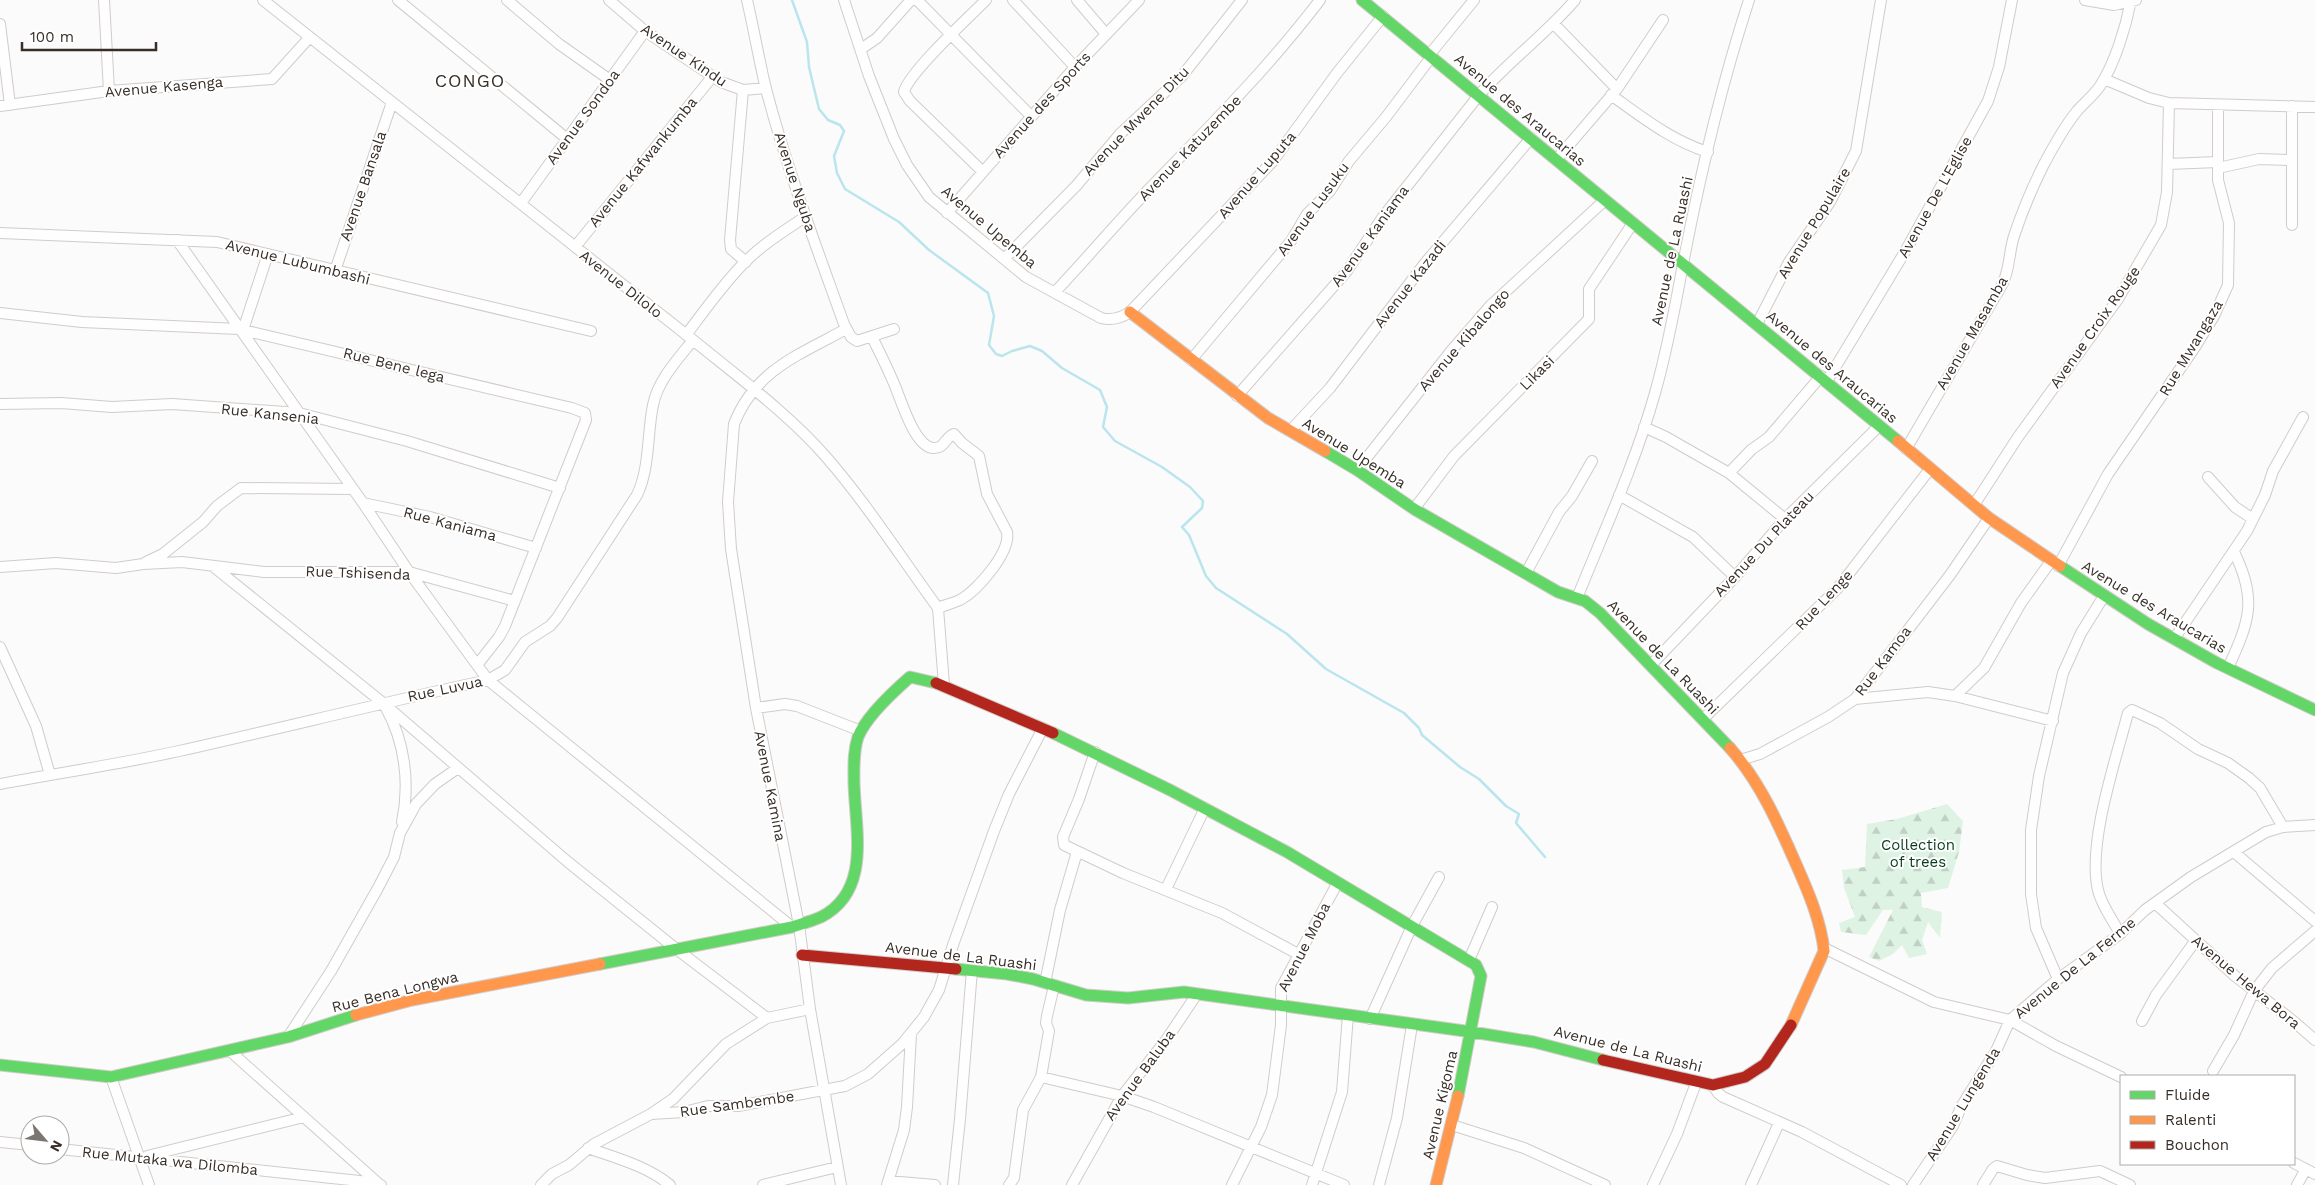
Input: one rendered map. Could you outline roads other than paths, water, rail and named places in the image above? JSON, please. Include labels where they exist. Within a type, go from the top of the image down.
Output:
[{"type":"street","points":[[104,0],[109,91]]},
{"type":"street","name":"Avenue Dilolo","points":[[263,0],[754,389],[827,458],[938,608]]},
{"type":"street","points":[[398,0],[566,138]]},
{"type":"street","points":[[507,0],[559,44],[610,80]]},
{"type":"street","name":"Avenue Kindu","points":[[609,0],[646,31],[695,62],[712,77],[733,88],[743,90],[766,88]]},
{"type":"street","name":"Avenue Nguba","points":[[747,0],[766,88],[805,217],[846,329]]},
{"type":"street","name":"Avenue Upemba","points":[[844,0],[869,76],[894,139],[907,165],[929,197],[946,213],[976,234],[1036,284],[1055,292],[1101,318],[1116,319]]},
{"type":"street","points":[[861,49],[877,38],[911,0]]},
{"type":"street","points":[[917,0],[1031,116]]},
{"type":"street","points":[[982,171],[910,101],[904,92],[907,84],[918,70],[986,0]]},
{"type":"street","points":[[1013,0],[1075,67]]},
{"type":"street","points":[[1077,0],[1106,34]]},
{"type":"street","name":"Avenue des Sports","points":[[946,213],[1075,67],[1140,0]]},
{"type":"street","name":"Avenue Mwene Ditu","points":[[1004,259],[1076,186],[1120,134],[1182,76],[1242,0]]},
{"type":"street","name":"Avenue Katuzembe","points":[[1055,292],[1152,186],[1246,90],[1285,46],[1320,0]]},
{"type":"street","name":"Avenue des Araucarias","points":[[1362,0],[1479,94],[1632,223],[1824,378],[1989,518],[2104,596],[2174,638],[2228,668],[2315,710]]},
{"type":"street","name":"Avenue Lusuku","points":[[1191,360],[1291,241],[1307,214],[1330,192],[1349,161],[1386,117],[1474,0]]},
{"type":"street","name":"Avenue Kaniama","points":[[1237,396],[1347,271],[1382,218],[1479,94],[1554,24],[1575,0]]},
{"type":"street","name":"Avenue de La Ruashi","points":[[802,955],[1007,974],[1086,995],[1116,998],[1176,992],[1279,1004],[1348,1016],[1534,1042],[1640,1070],[1713,1085],[1753,1074],[1765,1064],[1789,1030],[1824,948],[1808,892],[1778,824],[1757,785],[1740,760],[1652,664],[1592,606],[1577,598],[1619,495],[1644,427],[1671,331],[1683,264],[1725,78],[1749,0]]},
{"type":"street","name":"Avenue Populaire","points":[[1757,324],[1789,262],[1830,202],[1856,151],[1881,0]]},
{"type":"street","name":"Avenue De L'Eglise","points":[[1729,473],[1751,450],[1769,438],[1824,378],[1906,250],[1988,101],[1999,68],[2012,0]]},
{"type":"street","points":[[2084,0],[2114,5],[2133,1]]},
{"type":"street","name":"Avenue Masamba","points":[[1906,449],[2003,283],[2008,272],[2013,238],[2029,196],[2044,165],[2077,111],[2097,90],[2104,79],[2123,34],[2133,1]]},
{"type":"street","name":"Avenue Luputa","points":[[1116,319],[1130,312],[1277,156],[1383,16]]},
{"type":"street","points":[[1556,160],[1614,92],[1663,20]]},
{"type":"street","points":[[0,24],[5,106]]},
{"type":"street","points":[[1554,24],[1614,92],[1651,123],[1688,146],[1708,152]]},
{"type":"street","name":"Avenue Sondoa","points":[[521,203],[566,138],[646,31]]},
{"type":"street","name":"Avenue Kasenga","points":[[5,106],[109,91],[272,79],[309,38]]},
{"type":"street","name":"Avenue Kafwankumba","points":[[574,247],[712,77]]},
{"type":"street","points":[[2104,79],[2149,98],[2169,103],[2315,107]]},
{"type":"street","points":[[743,90],[730,240],[731,249],[746,262]]},
{"type":"street","name":"Avenue Bansala","points":[[335,271],[392,102]]},
{"type":"street","name":"Avenue Croix Rouge","points":[[1974,505],[2018,437],[2118,300],[2154,238],[2164,212],[2168,164],[2169,103]]},
{"type":"street","name":"Rue Mwangaza","points":[[1955,696],[1984,668],[2022,603],[2054,563],[2108,474],[2205,331],[2228,285],[2229,223],[2218,180],[2218,105]]},
{"type":"street","points":[[2292,106],[2292,225]]},
{"type":"street","name":"Avenue Kazadi","points":[[1290,431],[1330,388],[1425,263],[1531,138]]},
{"type":"street","points":[[2168,164],[2218,165],[2259,159],[2291,160]]},
{"type":"street","name":"Avenue Kibalongo","points":[[1357,470],[1383,440],[1451,351],[1490,306],[1604,200]]},
{"type":"street","name":"Rue Luvua","points":[[0,784],[178,751],[488,680],[505,670],[525,642],[550,626],[557,618],[637,495],[642,479],[654,400],[667,374],[719,291],[765,244],[805,217]]},
{"type":"street","name":"Likasi","points":[[1414,509],[1454,456],[1588,320],[1589,289],[1632,223]]},
{"type":"street","name":"Avenue Lubumbashi","points":[[0,233],[217,242],[591,331]]},
{"type":"street","points":[[177,240],[363,502],[409,572],[488,680],[795,926]]},
{"type":"street","points":[[241,330],[268,254]]},
{"type":"street","name":"Avenue Upemba","points":[[1130,312],[1237,396],[1290,431],[1357,470],[1414,509],[1558,592],[1577,598]]},
{"type":"street","name":"Rue Bene lega","points":[[0,313],[82,322],[241,330],[581,410],[585,413],[586,420],[515,601],[499,637],[477,665]]},
{"type":"street","points":[[846,329],[855,341],[894,329]]},
{"type":"street","name":"Avenue Kamina","points":[[841,1185],[802,955],[795,926],[756,708],[731,549],[728,502],[734,424],[738,412],[766,375],[846,329]]},
{"type":"street","points":[[872,337],[893,380],[912,428],[926,446],[938,448],[943,446],[950,436],[954,434],[979,456],[987,494],[1007,532],[1008,538],[1005,550],[976,586],[961,599],[938,608],[944,685]]},
{"type":"street","name":"Rue Kansenia","points":[[0,404],[60,403],[112,407],[172,404],[299,414],[407,441],[560,488]]},
{"type":"street","points":[[2174,638],[2234,552],[2254,519],[2273,471],[2303,417]]},
{"type":"street","name":"Avenue Du Plateau","points":[[1652,664],[1735,577],[1785,519],[1879,426]]},
{"type":"street","points":[[1644,427],[1666,437],[1729,473],[1785,519]]},
{"type":"street","points":[[1526,573],[1559,512],[1572,496],[1592,461]]},
{"type":"street","name":"Rue Lenge","points":[[1703,719],[1837,589],[1930,469]]},
{"type":"street","points":[[2208,477],[2235,507],[2254,519]]},
{"type":"street","points":[[0,567],[56,563],[116,568],[143,564],[163,554],[203,522],[223,501],[241,488],[352,489]]},
{"type":"street","points":[[1619,495],[1693,537],[1735,577]]},
{"type":"street","name":"Rue Kaniama","points":[[363,502],[430,517],[536,548]]},
{"type":"street","name":"Rue Kamoa","points":[[1740,760],[1760,754],[1828,717],[1855,699],[1950,575],[1989,518]]},
{"type":"street","points":[[2228,668],[2245,630],[2249,616],[2248,588],[2234,552]]},
{"type":"street","name":"Rue Tshisenda","points":[[143,564],[182,562],[236,570],[409,572],[515,601]]},
{"type":"street","points":[[214,567],[383,703],[568,862],[675,948],[767,1018]]},
{"type":"street","points":[[2058,979],[2036,928],[2030,870],[2033,810],[2063,673],[2078,638],[2104,596]]},
{"type":"street","points":[[0,647],[36,726],[50,775]]},
{"type":"street","points":[[756,708],[785,704],[798,706],[861,731],[910,677],[944,685],[1095,752],[1205,808],[1338,882],[1469,960],[1492,907]]},
{"type":"street","points":[[1855,699],[1918,692],[1955,696],[2052,721]]},
{"type":"street","points":[[288,1036],[331,971],[394,857],[407,792],[405,770],[397,732],[383,703]]},
{"type":"street","points":[[2120,934],[2098,892],[2096,882],[2097,848],[2108,785],[2128,713],[2132,710],[2160,723],[2198,749],[2228,763],[2249,778],[2260,788],[2283,826]]},
{"type":"street","name":"Rue Sambembe","points":[[651,1114],[684,1112],[708,1106],[738,1106],[845,1086],[863,1078],[892,1054],[911,1034],[931,1006],[939,990],[1000,814],[1043,728]]},
{"type":"street","name":"Rue Bena Longwa","points":[[0,1065],[111,1077],[230,1051],[412,1000],[795,926],[825,916],[839,905],[848,894],[854,882],[858,854],[854,758],[861,731]]},
{"type":"street","points":[[1095,752],[1079,799],[1062,840],[1064,845],[1222,914],[1298,954]]},
{"type":"street","points":[[400,833],[416,804],[428,791],[458,768]]},
{"type":"street","points":[[1166,890],[1205,808]]},
{"type":"street","name":"Avenue De La Ferme","points":[[1824,948],[1934,1002],[2010,1020],[2058,979],[2120,934],[2155,902],[2191,877],[2266,832],[2283,826],[2315,825]]},
{"type":"street","points":[[1010,1185],[1014,1178],[1022,1110],[1041,1077],[1048,1031],[1049,984],[1060,910],[1077,852]]},
{"type":"street","points":[[2235,852],[2315,921]]},
{"type":"street","points":[[1370,1019],[1412,926],[1439,878]]},
{"type":"street","name":"Avenue Moba","points":[[1232,1185],[1252,1146],[1272,1095],[1281,1025],[1280,988],[1338,882]]},
{"type":"street","name":"Avenue Hewa Bora","points":[[2155,902],[2196,940],[2315,1040]]},
{"type":"street","points":[[2213,1071],[2234,1035],[2254,990],[2272,968],[2315,931]]},
{"type":"street","points":[[2142,1021],[2156,995],[2196,940]]},
{"type":"street","name":"Avenue Kigoma","points":[[1436,1185],[1452,1125],[1472,1032],[1481,973],[1476,965],[1469,960]]},
{"type":"street","points":[[953,1185],[972,970]]},
{"type":"street","name":"Avenue Baluba","points":[[1072,1185],[1122,1096],[1166,1040],[1196,994]]},
{"type":"street","points":[[541,1185],[552,1174],[569,1164],[604,1137],[651,1114],[683,1090],[706,1063],[726,1044],[767,1018],[810,1008]]},
{"type":"street","points":[[1312,1185],[1342,1092],[1348,1016]]},
{"type":"street","points":[[2010,1020],[2056,1046],[2120,1077]]},
{"type":"street","name":"Avenue Lungenda","points":[[1913,1185],[1953,1126],[1961,1107],[1996,1051],[2010,1020]]},
{"type":"street","points":[[1379,1185],[1397,1118],[1412,1025]]},
{"type":"street","points":[[911,1034],[905,1123],[887,1183],[935,1185]]},
{"type":"street","points":[[230,1051],[380,1185]]},
{"type":"street","points":[[111,1077],[149,1185]]},
{"type":"street","points":[[1041,1077],[1122,1096],[1252,1146],[1344,1185]]},
{"type":"street","points":[[1653,1185],[1677,1134],[1696,1083]]},
{"type":"street","points":[[1713,1085],[1723,1097],[1841,1152],[1901,1185]]},
{"type":"street","points":[[139,1158],[304,1116]]},
{"type":"street","points":[[1751,1185],[1779,1123]]},
{"type":"street","points":[[1452,1125],[1524,1148],[1605,1185]]},
{"type":"street","points":[[0,1142],[20,1144]]},
{"type":"street","points":[[588,1148],[631,1164],[659,1177],[670,1185]]},
{"type":"street","name":"Rue Mutaka wa Dilomba","points":[[70,1150],[369,1182],[380,1185]]},
{"type":"street","points":[[2295,1163],[2312,1170],[2297,1185]]},
{"type":"street","points":[[1983,1185],[1997,1166],[2045,1178],[2100,1171],[2130,1185]]},
{"type":"street","points":[[763,1185],[838,1167]]},
{"type":"waterway","points":[[792,0],[807,42],[809,67],[819,109],[828,120],[840,125],[844,131],[834,156],[837,173],[845,189],[899,222],[929,250],[988,293],[994,316],[989,345],[996,354],[1002,356],[1030,346],[1042,351],[1062,368],[1100,390],[1107,407],[1103,427],[1115,441],[1162,467],[1190,487],[1203,501],[1202,508],[1182,527],[1189,535],[1206,576],[1216,588],[1287,634],[1326,669],[1404,713],[1419,728],[1422,735],[1460,767],[1479,779],[1506,806],[1519,814],[1516,823],[1545,857]]},
{"type":"district","name":"CONGO","points":[[470,81]]},
{"type":"park label","name":"Collection of trees","points":[[1918,854]]}]
